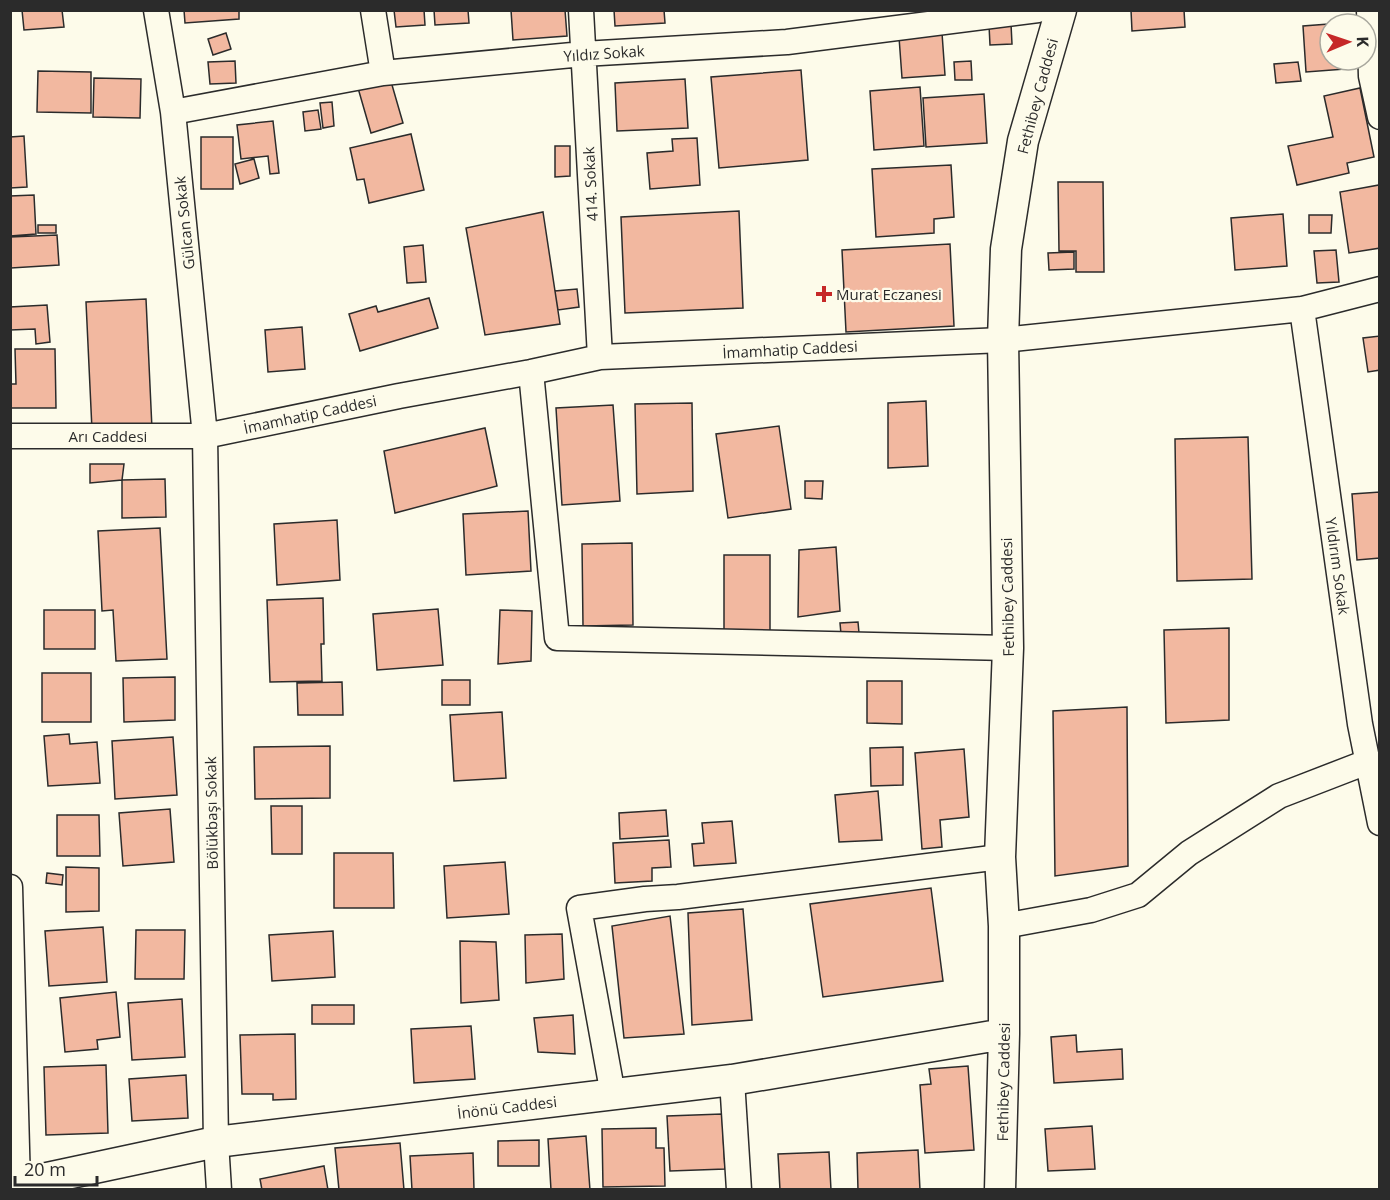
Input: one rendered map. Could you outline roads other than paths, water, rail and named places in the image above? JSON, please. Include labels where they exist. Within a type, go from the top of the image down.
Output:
[{"type":"street","name":"Gülcan Sokak","points":[[156,10],[173,112],[205,436]]},
{"type":"street","points":[[373,10],[383,73]]},
{"type":"street","name":"414. Sokak","points":[[581,10],[600,357]]},
{"type":"street","name":"Yıldız Sokak","points":[[173,112],[383,73],[583,54],[787,42],[1038,10]]},
{"type":"street","name":"Fethibey Caddesi","points":[[1000,1190],[1005,1034],[1004,926],[1000,857],[1008,648],[1003,340],[1006,249],[1023,141],[1061,10]]},
{"type":"street","points":[[1369,10],[1371,76],[1380,117]]},
{"type":"street","name":"İmamhatip Caddesi","points":[[205,436],[600,357],[1003,340],[1302,309],[1380,289]]},
{"type":"street","name":"Yıldırım Sokak","points":[[1302,309],[1360,724],[1378,810]]},
{"type":"street","points":[[531,372],[557,638],[1008,648]]},
{"type":"street","name":"Arı Caddesi","points":[[10,436],[205,436]]},
{"type":"street","name":"Bölükbaşı Sokak","points":[[205,436],[216,1142],[219,1190]]},
{"type":"street","points":[[1004,926],[1091,910],[1137,895],[1189,853],[1279,796],[1367,762]]},
{"type":"street","points":[[613,1095],[579,908],[1000,857]]},
{"type":"street","points":[[10,887],[14,1186]]},
{"type":"street","name":"İnönü Caddesi","points":[[14,1186],[216,1142],[732,1080],[1005,1034]]},
{"type":"street","points":[[732,1080],[739,1190]]},
{"type":"place","name":"Murat Eczanesi","points":[[824,294]]}]
